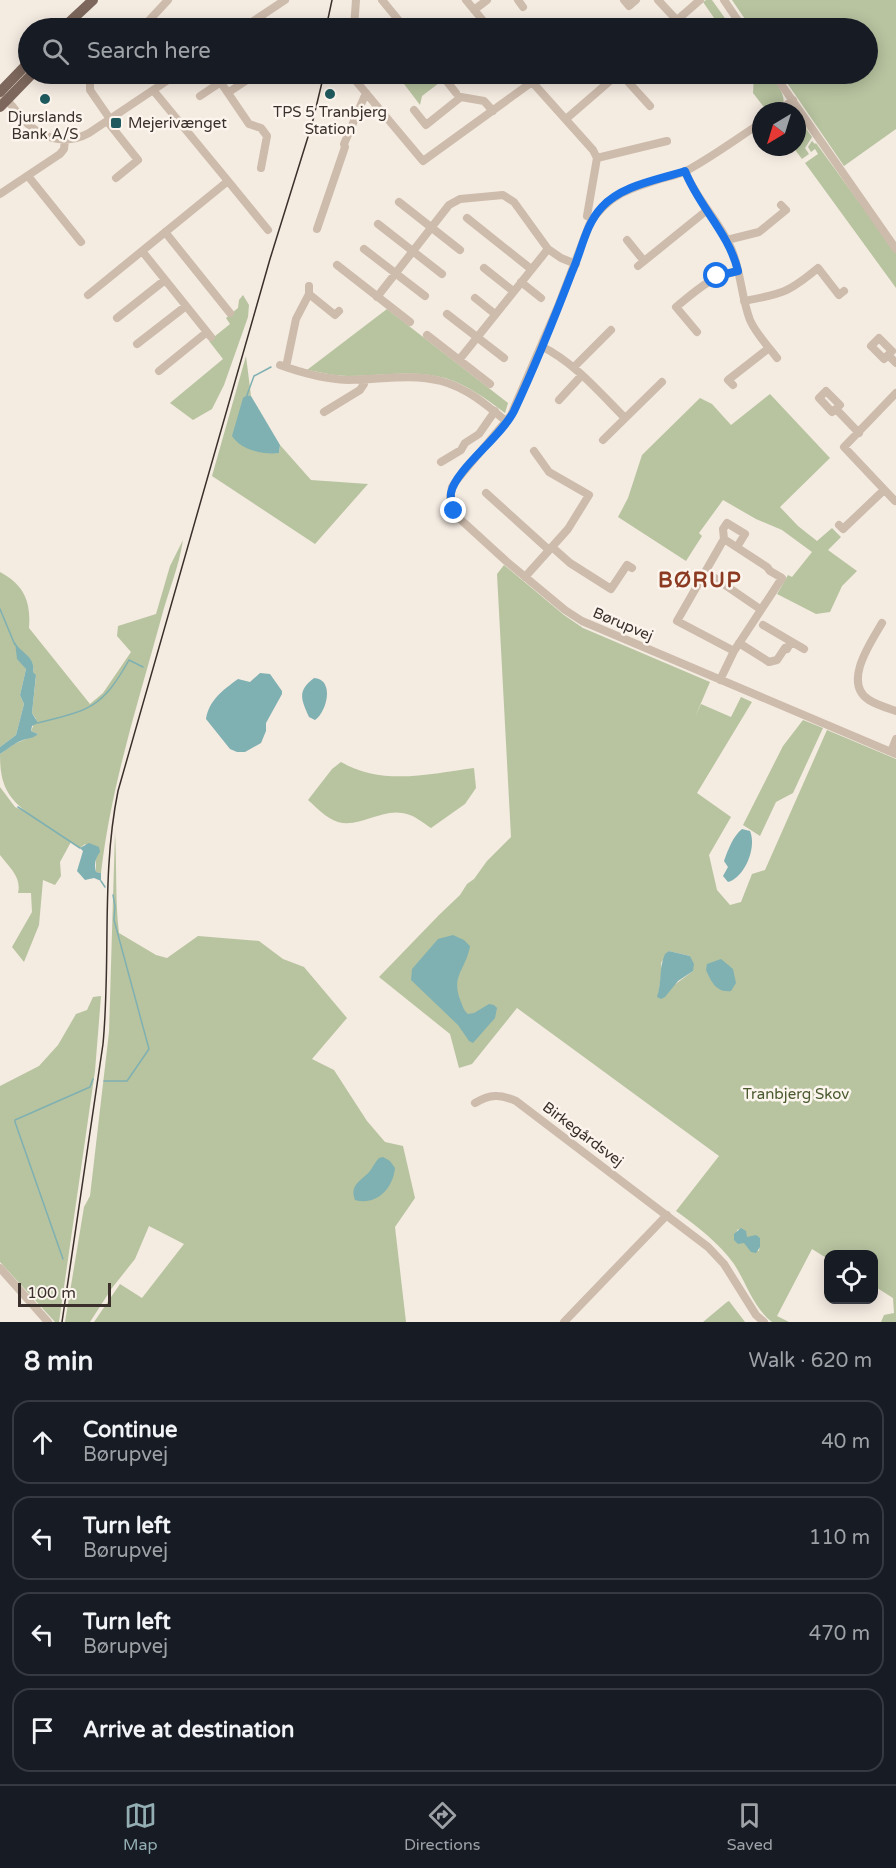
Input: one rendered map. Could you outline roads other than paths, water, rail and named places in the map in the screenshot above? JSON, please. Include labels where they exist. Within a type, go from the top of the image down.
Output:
[{"type":"main road","points":[[74,18],[93,0]]},
{"type":"main road","points":[[83,18],[99,0]]},
{"type":"main road","points":[[2,99],[18,77]]},
{"type":"main road","points":[[2,99],[20,84]]},
{"type":"street","points":[[151,18],[168,0]]},
{"type":"street","points":[[258,18],[285,0]]},
{"type":"street","points":[[355,18],[356,0]]},
{"type":"street","points":[[382,0],[397,18]]},
{"type":"street","points":[[466,0],[481,18]]},
{"type":"street","points":[[474,10],[487,0]]},
{"type":"street","points":[[624,0],[629,6],[636,0]]},
{"type":"street","points":[[658,0],[674,18]]},
{"type":"street","points":[[680,18],[700,0]]},
{"type":"street","points":[[724,0],[736,18]]},
{"type":"street","points":[[90,84],[90,90],[138,160],[116,178]]},
{"type":"street","points":[[2,99],[9,110],[44,136],[65,140],[82,137],[162,84]]},
{"type":"street","points":[[200,96],[218,84]]},
{"type":"street","points":[[223,84],[249,124],[261,128],[267,136],[259,158],[261,168]]},
{"type":"street","points":[[229,92],[241,84]]},
{"type":"street","points":[[358,84],[423,161],[528,84]]},
{"type":"street","points":[[449,84],[456,93]]},
{"type":"street","points":[[535,84],[597,158],[587,216]]},
{"type":"street","points":[[566,119],[607,84]]},
{"type":"street","points":[[629,84],[650,106]]},
{"type":"street","points":[[781,84],[896,249]]},
{"type":"street","points":[[153,90],[268,230]]},
{"type":"street","points":[[317,229],[345,147],[344,144],[366,93]]},
{"type":"street","points":[[414,110],[426,124],[460,97],[484,101],[493,111]]},
{"type":"street","name":"Børupvej","points":[[752,129],[685,171],[630,188],[604,204],[590,223],[576,264],[507,422],[456,481],[450,499],[454,511],[466,525],[525,577],[582,621],[893,753],[896,739]]},
{"type":"street","points":[[0,194],[63,152],[65,140]]},
{"type":"street","points":[[597,158],[667,141]]},
{"type":"street","points":[[685,171],[706,211],[727,240],[753,326],[777,358]]},
{"type":"street","points":[[28,176],[81,242]]},
{"type":"street","points":[[88,295],[228,181]]},
{"type":"street","points":[[377,297],[453,201],[460,199],[503,195],[514,202],[548,249],[576,264]]},
{"type":"street","points":[[399,202],[460,250]]},
{"type":"street","points":[[727,240],[759,232],[786,210],[781,205]]},
{"type":"street","points":[[627,240],[641,263],[706,211]]},
{"type":"street","points":[[467,218],[531,268]]},
{"type":"street","points":[[378,224],[442,274]]},
{"type":"street","points":[[165,232],[230,313]]},
{"type":"street","points":[[364,249],[425,296]]},
{"type":"street","points":[[459,360],[548,249]]},
{"type":"street","points":[[142,251],[209,334],[159,371]]},
{"type":"street","points":[[337,265],[410,322]]},
{"type":"street","points":[[484,268],[513,291]]},
{"type":"street","points":[[744,301],[788,291],[818,268],[839,295],[844,291]]},
{"type":"street","points":[[697,332],[676,307],[711,279],[738,271]]},
{"type":"street","points":[[117,318],[165,280]]},
{"type":"street","points":[[520,282],[541,298]]},
{"type":"street","points":[[339,311],[335,315],[309,290],[296,319],[283,366],[331,379],[410,376],[439,381],[473,395],[507,422]]},
{"type":"street","points":[[475,298],[495,314]]},
{"type":"street","points":[[137,344],[186,306]]},
{"type":"street","points":[[447,314],[504,358]]},
{"type":"street","points":[[574,367],[611,330]]},
{"type":"street","points":[[427,335],[490,384]]},
{"type":"street","points":[[541,346],[574,367],[625,418]]},
{"type":"street","points":[[733,385],[728,380],[769,348]]},
{"type":"street","points":[[888,355],[896,363]]},
{"type":"street","points":[[558,400],[582,375]]},
{"type":"street","points":[[324,412],[360,390],[364,379]]},
{"type":"street","points":[[603,440],[662,382]]},
{"type":"street","points":[[895,501],[844,447],[896,393]]},
{"type":"street","points":[[836,409],[859,433]]},
{"type":"street","points":[[441,462],[461,450],[465,443],[483,430],[495,411]]},
{"type":"street","points":[[525,577],[568,529],[589,495],[549,472],[534,451]]},
{"type":"street","points":[[839,525],[843,529],[884,489]]},
{"type":"street","name":"Børupvej","points":[[486,494],[551,549],[611,589],[627,564],[632,568]]},
{"type":"street","name":"Børupvej","points":[[734,651],[677,621],[706,573],[706,567],[723,539],[723,529],[728,523],[745,534],[737,547]]},
{"type":"street","points":[[720,680],[734,651],[782,578],[723,539]]},
{"type":"street","points":[[706,573],[760,609]]},
{"type":"street","points":[[882,623],[862,659],[858,674],[859,687],[870,701],[896,711]]},
{"type":"street","points":[[763,625],[804,649]]},
{"type":"street","points":[[739,643],[769,662],[777,660],[784,648],[787,649],[791,642]]},
{"type":"street","name":"Birkegårdsvej","points":[[475,1103],[486,1096],[496,1095],[516,1101],[668,1215],[717,1255],[756,1315],[764,1322]]},
{"type":"street","points":[[564,1322],[668,1215]]},
{"type":"street","points":[[0,1268],[45,1322]]},
{"type":"water","points":[[247,395],[251,396],[280,445],[279,453],[266,453],[247,448],[232,436],[243,398]]},
{"type":"water","points":[[15,642],[32,662],[33,672],[36,675],[32,713],[38,723],[32,726],[31,731],[38,734],[17,743],[0,754],[0,747],[16,735],[24,704],[20,695],[26,669],[17,659]]},
{"type":"water","points":[[260,673],[270,674],[282,694],[266,723],[266,731],[261,743],[245,752],[237,752],[230,749],[206,719],[208,712],[218,696],[232,683],[238,679],[250,682]]},
{"type":"water","points":[[314,678],[321,680],[327,690],[323,710],[315,720],[309,717],[302,696],[305,687]]},
{"type":"water","points":[[742,829],[750,831],[751,853],[740,874],[728,882],[723,876],[728,867],[724,861],[733,839]]},
{"type":"water","points":[[89,843],[99,847],[100,852],[95,867],[96,872],[101,873],[101,881],[94,878],[85,880],[77,871],[83,851],[80,848]]},
{"type":"water","points":[[453,935],[470,946],[457,986],[465,1010],[468,1014],[474,1013],[489,1004],[497,1008],[495,1018],[473,1043],[458,1025],[411,980],[412,969],[438,939]]},
{"type":"water","points":[[669,951],[690,956],[694,964],[693,971],[678,981],[661,999],[657,997],[662,964],[665,954]]},
{"type":"water","points":[[721,959],[733,969],[736,983],[731,991],[718,988],[706,970],[707,964]]},
{"type":"water","points":[[383,1157],[395,1168],[391,1183],[376,1198],[355,1200],[355,1187],[379,1158]]},
{"type":"water","points":[[741,1228],[746,1231],[747,1237],[756,1235],[760,1238],[760,1247],[756,1253],[751,1252],[744,1243],[738,1244],[734,1240],[734,1234]]},
{"type":"waterway","points":[[247,395],[254,376],[271,367]]},
{"type":"waterway","points":[[0,609],[15,645]]},
{"type":"waterway","points":[[38,723],[93,705],[111,688],[129,660],[143,667]]},
{"type":"waterway","points":[[18,807],[80,848]]},
{"type":"waterway","points":[[101,881],[105,887]]},
{"type":"waterway","points":[[104,1081],[127,1081],[149,1049],[114,920],[113,895]]},
{"type":"waterway","points":[[63,1259],[15,1120],[90,1087],[93,1079]]},
{"type":"tram line","points":[[328,18],[332,0]]},
{"type":"tram line","points":[[62,1322],[103,1044],[108,885],[118,791],[270,259],[312,124],[322,84]]},
{"type":"place","name":"TPS 5 Tranbjerg Station","points":[[330,94]]},
{"type":"place","name":"Djurslands Bank A/S","points":[[45,99]]},
{"type":"place","name":"Mejerivænget","points":[[116,123]]},
{"type":"district","name":"BØRUP","points":[[700,580]]},
{"type":"park label","name":"Tranbjerg Skov","points":[[796,1094]]}]
